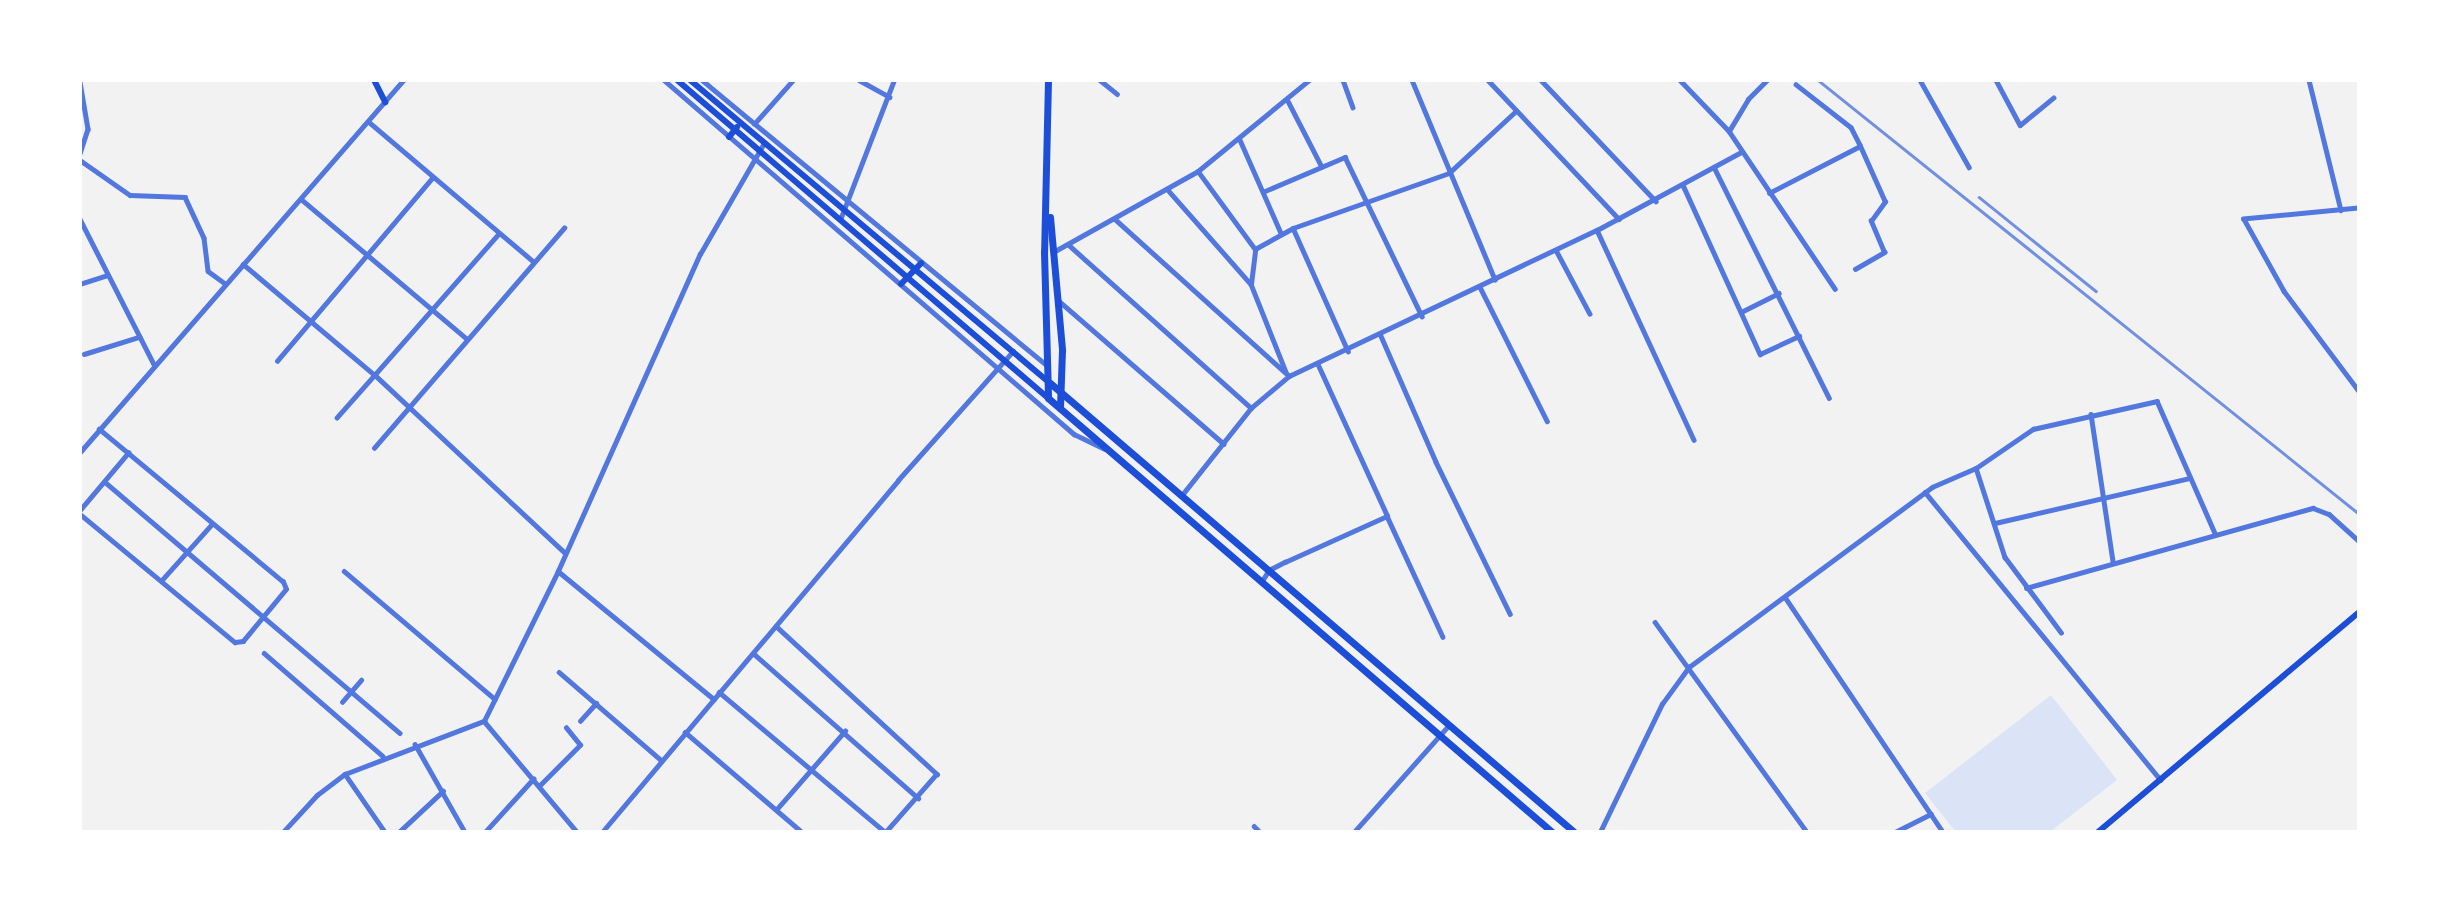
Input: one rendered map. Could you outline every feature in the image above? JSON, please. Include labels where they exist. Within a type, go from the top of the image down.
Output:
[{"type":"highway","points":[[1048,80],[1045,330],[1050,383],[1048,398],[1438,736],[1552,831]]},
{"type":"highway","points":[[1048,206],[1059,301],[1063,393],[1060,408]]},
{"type":"highway","points":[[1050,383],[1574,831]]},
{"type":"main road","points":[[374,80],[385,102]]},
{"type":"main road","points":[[677,80],[1048,398]]},
{"type":"main road","points":[[690,80],[764,144],[846,207],[914,270],[1050,383]]},
{"type":"main road","points":[[729,137],[741,123]]},
{"type":"main road","points":[[901,284],[921,263]]},
{"type":"main road","points":[[936,314],[949,299]]},
{"type":"main road","points":[[2098,831],[2358,614]]},
{"type":"street","points":[[80,452],[403,80]]},
{"type":"street","points":[[664,80],[1086,444],[1106,449]]},
{"type":"street","points":[[702,80],[846,207],[921,263],[1049,366]]},
{"type":"street","points":[[754,124],[793,80]]},
{"type":"street","points":[[859,80],[890,97]]},
{"type":"street","points":[[840,220],[890,97],[894,80]]},
{"type":"street","points":[[1100,80],[1117,94]]},
{"type":"street","points":[[1055,251],[1070,246],[1198,171],[1309,80]]},
{"type":"street","points":[[1343,80],[1353,107]]},
{"type":"street","points":[[1412,80],[1495,279]]},
{"type":"street","points":[[1488,80],[1619,219]]},
{"type":"street","points":[[1541,80],[1656,201]]},
{"type":"street","points":[[1680,80],[1729,131],[1835,289]]},
{"type":"street","points":[[1729,131],[1748,99],[1767,80]]},
{"type":"street","points":[[1920,80],[1969,167]]},
{"type":"street","points":[[1996,80],[2020,125],[2053,98]]},
{"type":"street","points":[[2309,80],[2340,210]]},
{"type":"street","points":[[80,82],[88,130],[80,157],[130,195],[185,197],[204,238],[208,271],[226,284]]},
{"type":"street","points":[[1797,85],[1851,128],[1885,202],[1871,221],[1884,252],[1855,269]]},
{"type":"street","points":[[1287,99],[1322,167]]},
{"type":"street","points":[[1255,249],[1293,228],[1449,173],[1516,111]]},
{"type":"street","points":[[369,122],[533,261]]},
{"type":"street","points":[[1240,139],[1265,191],[1281,233]]},
{"type":"street","points":[[283,831],[323,789],[345,774],[383,756],[484,721],[558,571],[700,254],[764,144]]},
{"type":"street","points":[[1769,193],[1860,146]]},
{"type":"street","points":[[1182,495],[1251,408],[1288,375],[1348,351],[1656,201],[1741,152]]},
{"type":"street","points":[[1265,191],[1345,158],[1422,316]]},
{"type":"street","points":[[1714,167],[1829,398]]},
{"type":"street","points":[[1198,171],[1255,249],[1251,284]]},
{"type":"street","points":[[277,361],[432,178]]},
{"type":"street","points":[[1684,185],[1760,354],[1799,336]]},
{"type":"street","points":[[1168,190],[1251,284],[1288,375]]},
{"type":"street","points":[[301,199],[467,339]]},
{"type":"street","points":[[2358,208],[2244,219],[2284,291],[2358,390]]},
{"type":"street","points":[[1116,220],[1288,375]]},
{"type":"street","points":[[81,223],[154,364]]},
{"type":"street","points":[[374,448],[564,228]]},
{"type":"street","points":[[1293,228],[1348,351]]},
{"type":"street","points":[[1597,230],[1694,440]]},
{"type":"street","points":[[337,418],[499,234]]},
{"type":"street","points":[[1070,246],[1251,408]]},
{"type":"street","points":[[1556,250],[1590,314]]},
{"type":"street","points":[[243,264],[410,405],[565,552]]},
{"type":"street","points":[[80,284],[108,275]]},
{"type":"street","points":[[1480,287],[1547,421]]},
{"type":"street","points":[[1741,313],[1779,293]]},
{"type":"street","points":[[1059,301],[1224,444]]},
{"type":"street","points":[[1381,335],[1436,462],[1510,614]]},
{"type":"street","points":[[83,354],[139,337]]},
{"type":"street","points":[[602,831],[927,446],[1013,351]]},
{"type":"street","points":[[1318,365],[1443,637]]},
{"type":"street","points":[[1600,831],[1662,704],[1689,667],[1925,492],[1976,468],[2033,429],[2157,401],[2215,533]]},
{"type":"street","points":[[2091,414],[2113,562]]},
{"type":"street","points":[[99,429],[128,453],[285,585],[243,641],[235,642],[80,512],[128,453]]},
{"type":"street","points":[[1976,468],[2005,557],[2061,632]]},
{"type":"street","points":[[1995,523],[2190,478]]},
{"type":"street","points":[[104,482],[400,733]]},
{"type":"street","points":[[1925,492],[2161,780]]},
{"type":"street","points":[[2026,588],[2215,533],[2313,508],[2329,514],[2358,540]]},
{"type":"street","points":[[1262,581],[1269,570],[1387,516]]},
{"type":"street","points":[[161,581],[212,524]]},
{"type":"street","points":[[344,571],[495,699]]},
{"type":"street","points":[[558,571],[714,699]]},
{"type":"street","points":[[1785,597],[1943,831]]},
{"type":"street","points":[[1654,622],[1807,831]]},
{"type":"street","points":[[719,692],[886,831],[918,798],[937,774],[776,626]]},
{"type":"street","points":[[264,653],[383,756]]},
{"type":"street","points":[[753,653],[845,731],[918,798]]},
{"type":"street","points":[[559,673],[661,760]]},
{"type":"street","points":[[342,702],[361,680]]},
{"type":"street","points":[[580,721],[596,703]]},
{"type":"street","points":[[484,721],[577,831]]},
{"type":"street","points":[[1354,831],[1448,726]]},
{"type":"street","points":[[539,786],[580,745],[566,728]]},
{"type":"street","points":[[776,810],[845,731]]},
{"type":"street","points":[[685,733],[802,831]]},
{"type":"street","points":[[415,744],[465,831]]},
{"type":"street","points":[[345,774],[385,831]]},
{"type":"street","points":[[485,831],[533,779]]},
{"type":"street","points":[[399,831],[443,791]]},
{"type":"street","points":[[1895,831],[1931,814]]},
{"type":"street","points":[[1254,826],[1260,831]]},
{"type":"shaded area","points":[[2051,695],[2117,780],[2051,831],[1955,831],[1925,793]]},
{"type":"railway","points":[[1818,80],[2358,513]]},
{"type":"railway","points":[[1979,197],[2096,291]]}]
